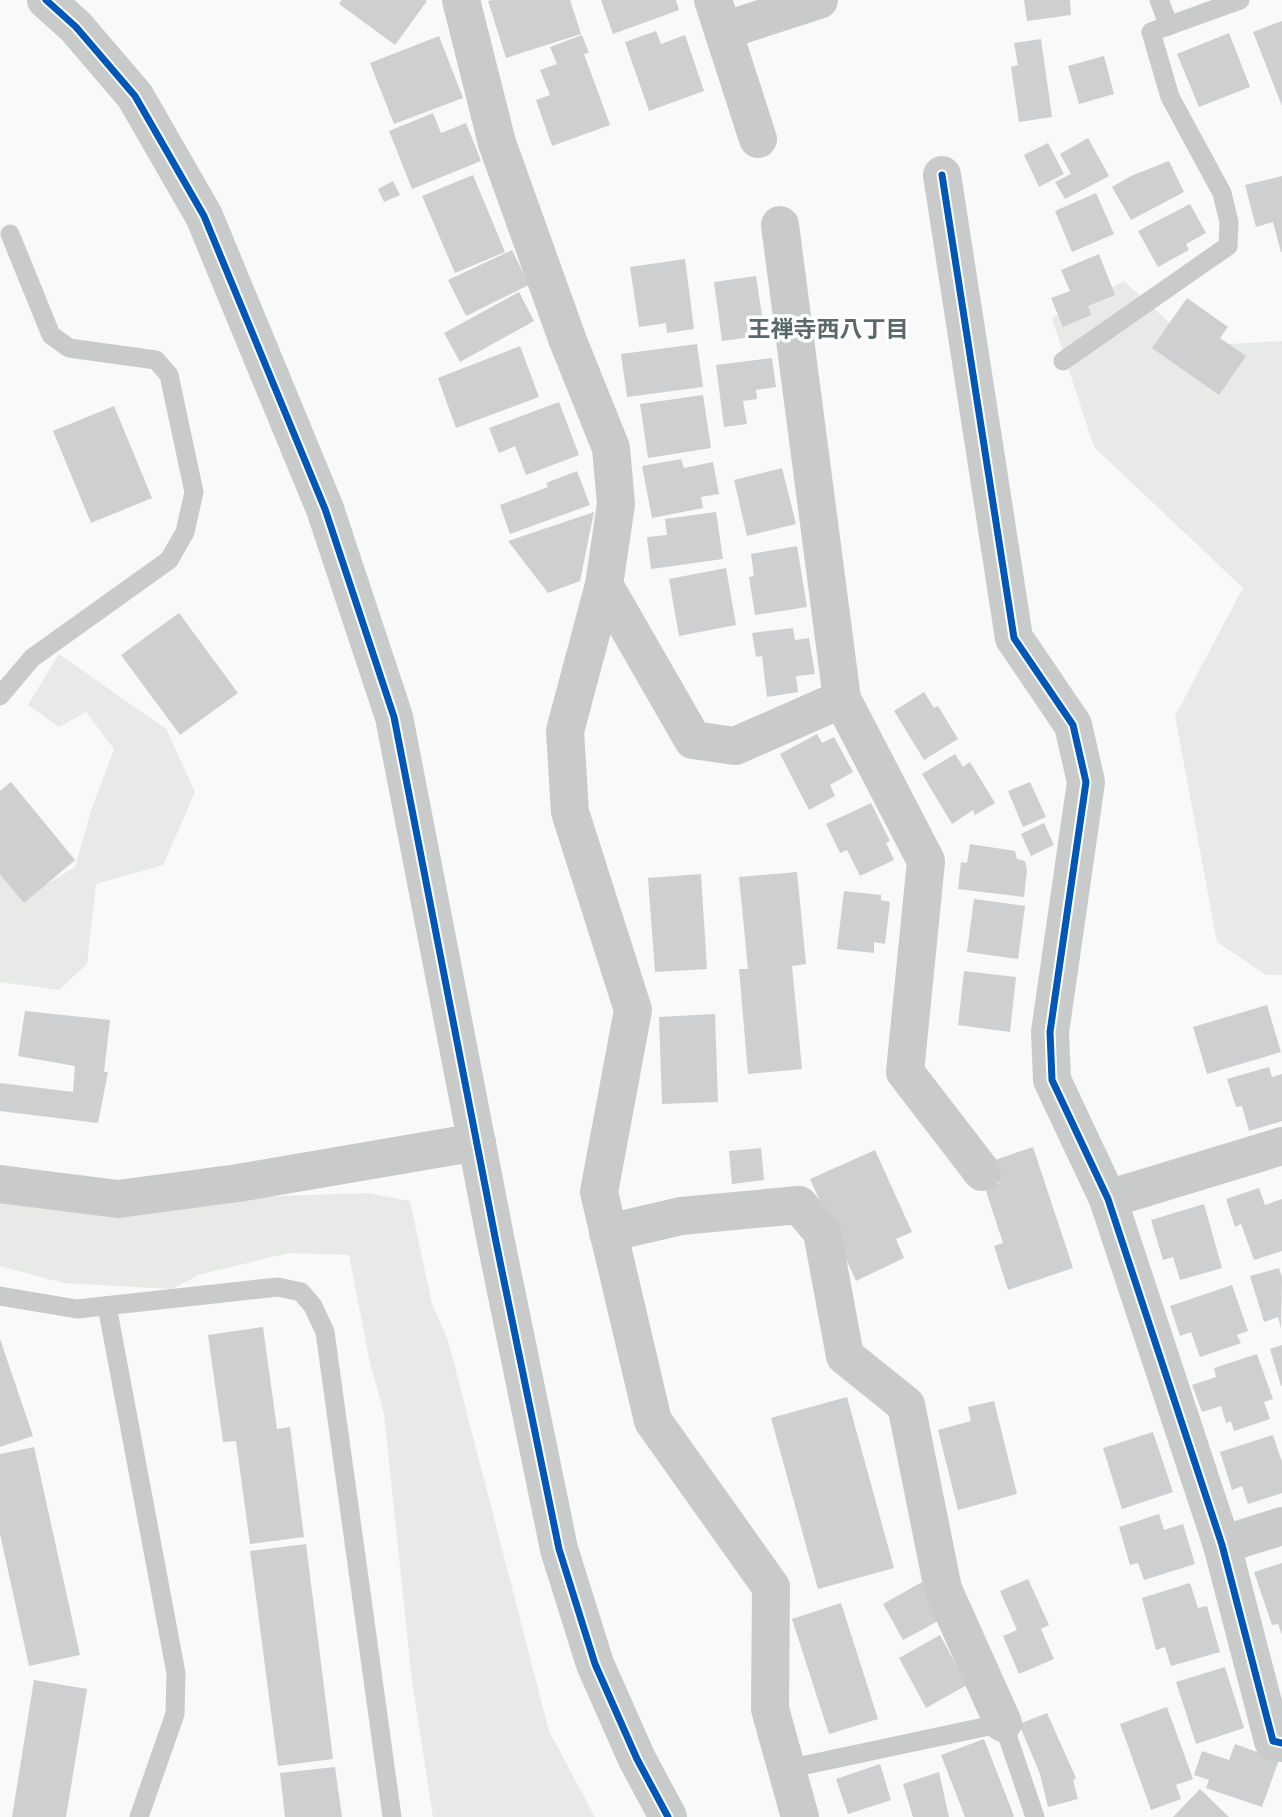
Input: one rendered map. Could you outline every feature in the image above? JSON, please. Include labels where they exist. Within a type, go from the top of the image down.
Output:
[{"type":"street","points":[[46,0],[76,27],[135,96],[204,216],[325,509],[394,717],[559,1549],[595,1664],[637,1759],[668,1817]]},
{"type":"street","points":[[461,0],[497,143],[568,341],[611,448],[616,505],[604,585],[565,731],[570,812],[633,1010],[599,1192],[653,1421],[771,1587],[771,1709],[800,1817]]},
{"type":"street","points":[[758,139],[718,15],[819,0]]},
{"type":"street","points":[[942,175],[1014,638],[1073,725],[1086,782],[1050,1032],[1052,1080],[1108,1199],[1222,1545],[1273,1741],[1282,1743]]},
{"type":"street","points":[[780,225],[842,699],[926,861],[905,1072],[982,1172]]},
{"type":"street","points":[[604,585],[693,740],[735,746],[842,699]]},
{"type":"street","points":[[0,1184],[118,1199],[238,1183],[477,1142]]},
{"type":"street","points":[[1108,1199],[1282,1146]]},
{"type":"street","points":[[608,1233],[681,1216],[799,1205],[822,1232],[845,1356],[906,1405],[943,1589],[1003,1723]]},
{"type":"street","points":[[1222,1545],[1282,1526]]},
{"type":"lane","points":[[1159,0],[1169,26]]},
{"type":"lane","points":[[1063,361],[1228,246],[1229,222],[1222,193],[1170,97],[1151,32],[1240,0]]},
{"type":"lane","points":[[0,696],[32,658],[169,561],[185,531],[194,492],[169,375],[156,360],[69,348],[51,335],[9,234]]},
{"type":"lane","points":[[0,1296],[77,1309],[278,1287],[301,1292],[313,1306],[325,1332],[392,1817]]},
{"type":"lane","points":[[107,1306],[176,1673],[175,1714],[139,1817]]},
{"type":"lane","points":[[787,1769],[1003,1723],[1035,1817]]},
{"type":"shaded area","points":[[1124,281],[1195,346],[1282,341],[1282,975],[1266,975],[1217,942],[1175,716],[1243,588],[1094,447],[1052,318]]},
{"type":"shaded area","points":[[59,654],[166,729],[195,792],[163,865],[96,884],[87,964],[59,990],[0,982],[0,873],[29,895],[75,867],[91,811],[114,749],[86,712],[59,727],[28,705]]},
{"type":"shaded area","points":[[0,1189],[167,1200],[367,1193],[410,1201],[432,1304],[448,1340],[549,1731],[595,1817],[433,1817],[412,1681],[384,1414],[369,1358],[349,1255],[289,1253],[201,1274],[172,1289],[63,1283],[0,1266]]},
{"type":"building","points":[[342,0],[427,1],[395,45],[339,4]]},
{"type":"building","points":[[570,0],[581,34],[506,58],[488,1]]},
{"type":"building","points":[[601,0],[676,0],[679,10],[613,34]]},
{"type":"building","points":[[1024,0],[1070,0],[1071,15],[1027,21]]},
{"type":"building","points":[[1282,21],[1282,106],[1253,32]]},
{"type":"building","points":[[656,31],[661,44],[685,35],[704,91],[649,111],[625,42]]},
{"type":"building","points":[[1229,33],[1250,87],[1199,107],[1177,54]]},
{"type":"building","points":[[582,35],[589,53],[584,54],[610,125],[552,146],[536,100],[550,95],[540,70],[557,64],[550,47]]},
{"type":"building","points":[[439,36],[463,98],[394,124],[370,63]]},
{"type":"building","points":[[1041,39],[1052,117],[1019,122],[1011,67],[1018,65],[1014,43]]},
{"type":"building","points":[[1104,56],[1114,94],[1079,104],[1068,66]]},
{"type":"building","points":[[433,113],[441,133],[466,123],[481,161],[412,189],[389,131]]},
{"type":"building","points":[[1088,138],[1109,176],[1065,199],[1055,182],[1071,174],[1060,154]]},
{"type":"building","points":[[1048,143],[1064,174],[1039,187],[1024,155]]},
{"type":"building","points":[[1169,161],[1184,192],[1131,220],[1112,187],[1131,176]]},
{"type":"building","points":[[473,175],[505,252],[455,273],[422,196]]},
{"type":"building","points":[[1282,176],[1281,252],[1273,222],[1256,227],[1245,185]]},
{"type":"building","points":[[393,181],[400,195],[384,202],[378,189]]},
{"type":"building","points":[[1096,193],[1114,234],[1072,252],[1055,211]]},
{"type":"building","points":[[1190,204],[1206,233],[1186,244],[1189,250],[1158,267],[1138,231]]},
{"type":"building","points":[[512,250],[529,285],[466,316],[448,280]]},
{"type":"building","points":[[1099,254],[1115,295],[1088,306],[1091,315],[1063,327],[1051,298],[1070,291],[1061,270]]},
{"type":"building","points":[[685,259],[694,329],[667,333],[666,323],[639,327],[630,267]]},
{"type":"building","points":[[756,276],[765,335],[722,341],[714,282]]},
{"type":"building","points":[[519,292],[534,321],[460,362],[444,333]]},
{"type":"building","points":[[1187,298],[1228,327],[1220,338],[1246,356],[1219,395],[1152,348]]},
{"type":"building","points":[[697,344],[703,387],[627,397],[621,354]]},
{"type":"building","points":[[520,346],[539,397],[456,428],[438,378]]},
{"type":"building","points":[[772,358],[776,387],[756,390],[757,399],[743,401],[747,424],[724,427],[716,365]]},
{"type":"building","points":[[703,395],[711,448],[648,458],[640,404]]},
{"type":"building","points":[[559,402],[579,455],[526,475],[515,446],[499,453],[489,428]]},
{"type":"building","points":[[114,406],[152,498],[91,523],[53,431]]},
{"type":"building","points":[[681,459],[684,468],[713,462],[719,494],[701,497],[703,508],[652,518],[642,466]]},
{"type":"building","points":[[782,468],[796,524],[747,536],[734,480]]},
{"type":"building","points":[[577,471],[590,505],[510,534],[500,505],[548,487],[546,483]]},
{"type":"building","points":[[594,512],[580,581],[548,593],[508,541]]},
{"type":"building","points":[[716,512],[723,559],[651,569],[647,537],[667,535],[665,519]]},
{"type":"building","points":[[797,546],[807,607],[755,615],[749,577],[754,576],[751,554]]},
{"type":"building","points":[[726,568],[736,625],[679,636],[669,579]]},
{"type":"building","points":[[179,613],[238,693],[180,735],[121,655]]},
{"type":"building","points":[[793,628],[795,640],[809,638],[815,674],[796,676],[798,692],[767,697],[762,656],[756,657],[752,633]]},
{"type":"building","points":[[924,692],[934,708],[938,706],[958,739],[924,760],[894,711]]},
{"type":"building","points":[[817,734],[822,743],[834,737],[853,772],[830,785],[835,796],[809,810],[780,754]]},
{"type":"building","points":[[955,754],[963,767],[970,762],[995,803],[975,815],[973,810],[952,824],[922,774]]},
{"type":"building","points":[[11,782],[75,860],[24,903],[0,874],[0,791]]},
{"type":"building","points":[[1030,782],[1046,817],[1023,827],[1008,791]]},
{"type":"building","points":[[871,803],[890,841],[886,843],[894,860],[860,876],[847,850],[840,853],[826,824]]},
{"type":"building","points":[[1044,823],[1054,845],[1031,856],[1021,834]]},
{"type":"building","points":[[970,844],[1015,851],[1017,859],[1025,861],[1027,870],[1024,897],[958,889],[961,862],[967,863]]},
{"type":"building","points":[[797,872],[806,964],[792,966],[802,1069],[748,1074],[739,969],[748,969],[739,877]]},
{"type":"building","points":[[701,874],[707,969],[655,972],[648,878]]},
{"type":"building","points":[[844,891],[881,895],[881,900],[890,902],[885,944],[874,942],[874,953],[837,949]]},
{"type":"building","points":[[974,899],[1025,906],[1018,959],[967,952]]},
{"type":"building","points":[[964,971],[1016,977],[1010,1032],[958,1025]]},
{"type":"building","points":[[1267,1005],[1281,1052],[1207,1074],[1193,1027]]},
{"type":"building","points":[[25,1011],[110,1020],[104,1072],[108,1072],[98,1123],[0,1111],[0,1083],[73,1092],[75,1066],[18,1056]]},
{"type":"building","points":[[715,1014],[718,1102],[662,1104],[659,1017]]},
{"type":"building","points":[[1269,1067],[1272,1077],[1282,1074],[1282,1121],[1249,1131],[1242,1106],[1236,1107],[1227,1079]]},
{"type":"building","points":[[1033,1147],[1073,1268],[1008,1290],[994,1246],[1003,1243],[985,1188],[999,1183],[992,1161]]},
{"type":"building","points":[[761,1148],[764,1180],[732,1184],[729,1151]]},
{"type":"building","points":[[875,1150],[912,1232],[896,1239],[904,1258],[856,1281],[810,1179]]},
{"type":"building","points":[[1259,1188],[1265,1205],[1282,1199],[1282,1251],[1254,1260],[1241,1224],[1235,1227],[1226,1199]]},
{"type":"building","points":[[1204,1204],[1222,1268],[1180,1280],[1173,1257],[1163,1260],[1151,1220]]},
{"type":"building","points":[[1279,1268],[1282,1277],[1281,1328],[1278,1317],[1264,1322],[1250,1276]]},
{"type":"building","points":[[1232,1285],[1248,1331],[1237,1335],[1241,1343],[1200,1357],[1191,1332],[1180,1336],[1170,1306]]},
{"type":"building","points":[[263,1327],[277,1429],[290,1427],[304,1537],[250,1544],[236,1441],[223,1442],[208,1335]]},
{"type":"building","points":[[0,1339],[33,1436],[0,1447]]},
{"type":"building","points":[[1282,1345],[1282,1386],[1281,1386],[1270,1349]]},
{"type":"building","points":[[1257,1354],[1273,1399],[1264,1402],[1270,1419],[1234,1431],[1231,1421],[1226,1423],[1221,1406],[1202,1412],[1192,1385],[1216,1377],[1214,1368]]},
{"type":"building","points":[[847,1397],[894,1568],[818,1589],[771,1418]]},
{"type":"building","points":[[994,1401],[1017,1494],[958,1510],[938,1430],[971,1421],[968,1407]]},
{"type":"building","points":[[1153,1432],[1173,1492],[1122,1509],[1103,1448]]},
{"type":"building","points":[[1273,1435],[1282,1462],[1282,1493],[1248,1504],[1242,1486],[1232,1490],[1220,1452]]},
{"type":"building","points":[[34,1447],[80,1655],[29,1666],[0,1534],[0,1454]]},
{"type":"building","points":[[1159,1514],[1164,1530],[1183,1524],[1195,1564],[1144,1580],[1138,1563],[1130,1565],[1119,1527]]},
{"type":"building","points":[[306,1544],[333,1759],[278,1766],[250,1551]]},
{"type":"building","points":[[1282,1563],[1282,1635],[1278,1624],[1272,1625],[1254,1572]]},
{"type":"building","points":[[1028,1579],[1049,1625],[1041,1629],[1054,1659],[1019,1674],[1003,1636],[1017,1630],[1000,1591]]},
{"type":"building","points":[[922,1582],[942,1619],[903,1640],[883,1604]]},
{"type":"building","points":[[1190,1583],[1198,1608],[1207,1606],[1220,1652],[1171,1666],[1165,1647],[1156,1650],[1142,1598]]},
{"type":"building","points":[[841,1603],[878,1719],[829,1734],[792,1619]]},
{"type":"building","points":[[940,1635],[967,1685],[926,1708],[899,1658]]},
{"type":"building","points":[[1225,1667],[1244,1728],[1196,1744],[1176,1682]]},
{"type":"building","points":[[34,1680],[87,1689],[66,1817],[12,1817]]},
{"type":"building","points":[[1167,1707],[1193,1779],[1176,1785],[1181,1799],[1151,1810],[1120,1724]]},
{"type":"building","points":[[1047,1713],[1076,1778],[1073,1780],[1078,1799],[1048,1807],[1040,1774],[1019,1724]]},
{"type":"building","points":[[984,1739],[1013,1817],[965,1817],[941,1755]]},
{"type":"building","points":[[1235,1744],[1279,1760],[1262,1807],[1206,1788],[1209,1780],[1194,1775],[1202,1751],[1229,1760]]},
{"type":"building","points":[[880,1764],[891,1800],[848,1814],[836,1779]]},
{"type":"building","points":[[335,1767],[342,1817],[285,1817],[280,1773]]},
{"type":"building","points":[[939,1772],[949,1817],[913,1817],[903,1784]]},
{"type":"building","points":[[1200,1789],[1229,1817],[1173,1817]]},
{"type":"cycle path","points":[[46,0],[76,27],[135,96],[204,216],[325,509],[394,717],[559,1549],[595,1664],[637,1759],[668,1817]]},
{"type":"cycle path","points":[[942,175],[1014,638],[1073,725],[1086,782],[1050,1032],[1052,1080],[1108,1199],[1222,1545],[1273,1741],[1282,1743]]},
{"type":"district","name":"王禅寺西八丁目","points":[[828,329]]}]
